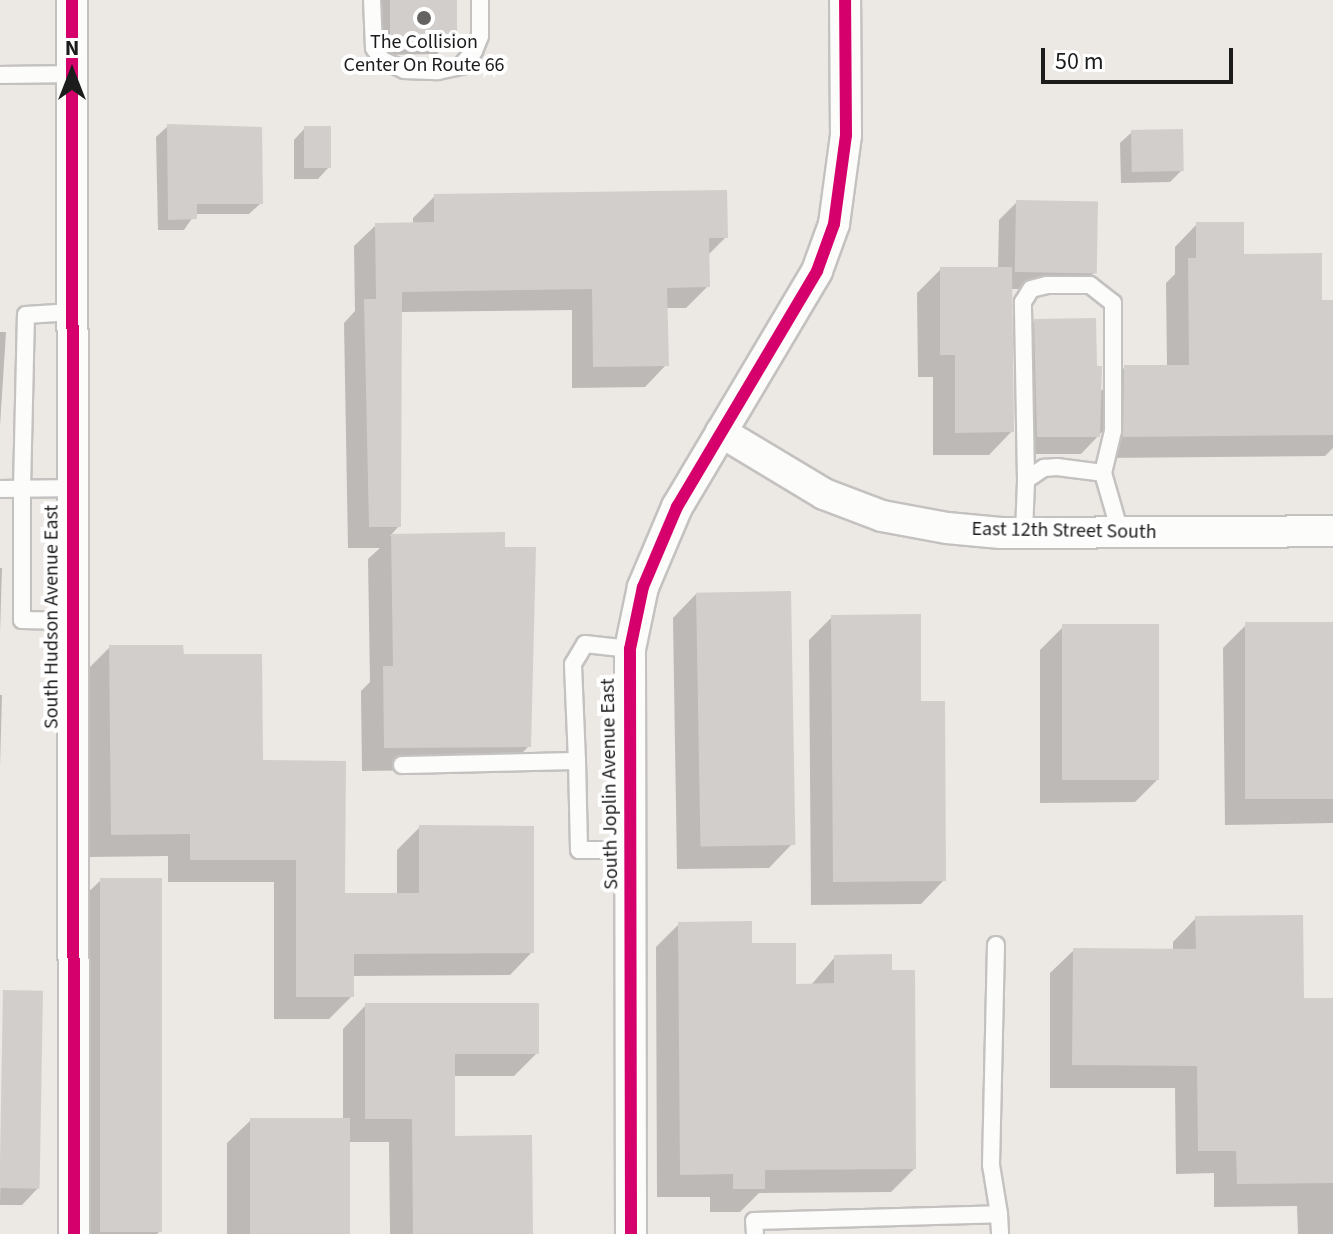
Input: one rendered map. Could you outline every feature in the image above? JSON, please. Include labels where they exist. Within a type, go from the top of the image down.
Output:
[{"type":"street","name":"South Hudson Avenue East","points":[[72,0],[74,1234]]},
{"type":"street","name":"South Joplin Avenue East","points":[[631,1234],[631,850],[627,701],[630,649],[648,573],[677,507],[817,271],[834,224],[846,135],[845,0]]},
{"type":"street","name":"East 12th Street South","points":[[721,432],[824,494],[882,516],[947,528],[1024,533],[1333,531]]},
{"type":"lane","points":[[372,0],[374,48],[382,60],[404,70],[438,71],[461,66],[474,51],[480,36],[480,0]]},
{"type":"lane","points":[[0,75],[72,74]]},
{"type":"lane","points":[[1024,533],[1023,302],[1031,289],[1047,285],[1090,285],[1113,303],[1113,431],[1103,473],[1120,532]]},
{"type":"lane","points":[[72,312],[26,315],[22,489],[22,620],[72,621]]},
{"type":"lane","points":[[1026,480],[1044,468],[1103,473]]},
{"type":"lane","points":[[0,489],[72,488]]},
{"type":"lane","points":[[630,649],[585,644],[573,664],[579,850],[631,850]]},
{"type":"lane","points":[[402,765],[577,761]]},
{"type":"lane","points":[[996,945],[991,1165],[1000,1234]]},
{"type":"lane","points":[[755,1234],[754,1221],[999,1214]]},
{"type":"building","name":"The Collision Center On Route 66","points":[[390,0],[457,0],[457,38],[390,38]]},
{"type":"building","points":[[167,124],[262,127],[263,204],[197,204],[197,219],[168,220]]},
{"type":"building","points":[[304,126],[331,126],[331,168],[304,168]]},
{"type":"building","points":[[1183,129],[1184,171],[1132,172],[1131,130]]},
{"type":"building","points":[[727,190],[728,238],[709,238],[710,287],[667,288],[669,366],[593,367],[592,289],[402,292],[401,527],[369,527],[364,299],[376,299],[375,223],[434,222],[434,194]]},
{"type":"building","points":[[1016,200],[1098,201],[1097,273],[1015,272]]},
{"type":"building","points":[[1196,222],[1244,222],[1244,254],[1322,253],[1322,300],[1333,300],[1333,435],[1123,437],[1124,365],[1189,365],[1188,258],[1196,258]]},
{"type":"building","points":[[940,267],[1012,267],[1014,432],[955,433],[955,355],[940,355]]},
{"type":"building","points":[[1096,318],[1097,366],[1102,366],[1100,437],[1037,437],[1034,319]]},
{"type":"building","points":[[505,532],[505,547],[536,547],[531,747],[384,748],[383,666],[393,666],[391,534]]},
{"type":"building","points":[[791,591],[795,845],[700,847],[696,593]]},
{"type":"building","points":[[921,614],[921,701],[945,701],[946,881],[833,882],[831,615]]},
{"type":"building","points":[[1245,622],[1333,622],[1333,799],[1245,799]]},
{"type":"building","points":[[1062,624],[1159,624],[1159,780],[1062,780]]},
{"type":"building","points":[[109,645],[183,645],[184,654],[262,654],[263,760],[346,761],[345,893],[419,893],[419,825],[534,826],[534,953],[354,954],[354,997],[296,997],[296,860],[190,860],[190,834],[111,835]]},
{"type":"building","points":[[100,878],[162,878],[162,1232],[100,1232]]},
{"type":"building","points":[[1303,915],[1304,998],[1333,998],[1333,1183],[1237,1184],[1236,1151],[1198,1151],[1197,1066],[1072,1065],[1073,948],[1196,949],[1195,916]]},
{"type":"building","points":[[752,921],[752,943],[796,943],[796,984],[834,983],[834,955],[892,954],[892,970],[915,970],[916,1169],[765,1170],[765,1189],[733,1189],[733,1174],[680,1175],[678,922]]},
{"type":"building","points":[[3,990],[43,991],[40,1189],[0,1188]]},
{"type":"building","points":[[365,1003],[539,1003],[539,1054],[455,1054],[455,1136],[532,1135],[533,1234],[413,1234],[412,1119],[365,1119]]},
{"type":"building","points":[[250,1118],[350,1118],[350,1234],[250,1234]]},
{"type":"cycle path","points":[[72,0],[74,1234]]},
{"type":"cycle path","points":[[631,1234],[630,649],[643,587],[677,507],[817,271],[834,224],[846,135],[845,0]]},
{"type":"place","name":"The Collision Center On Route 66","points":[[424,18]]}]
